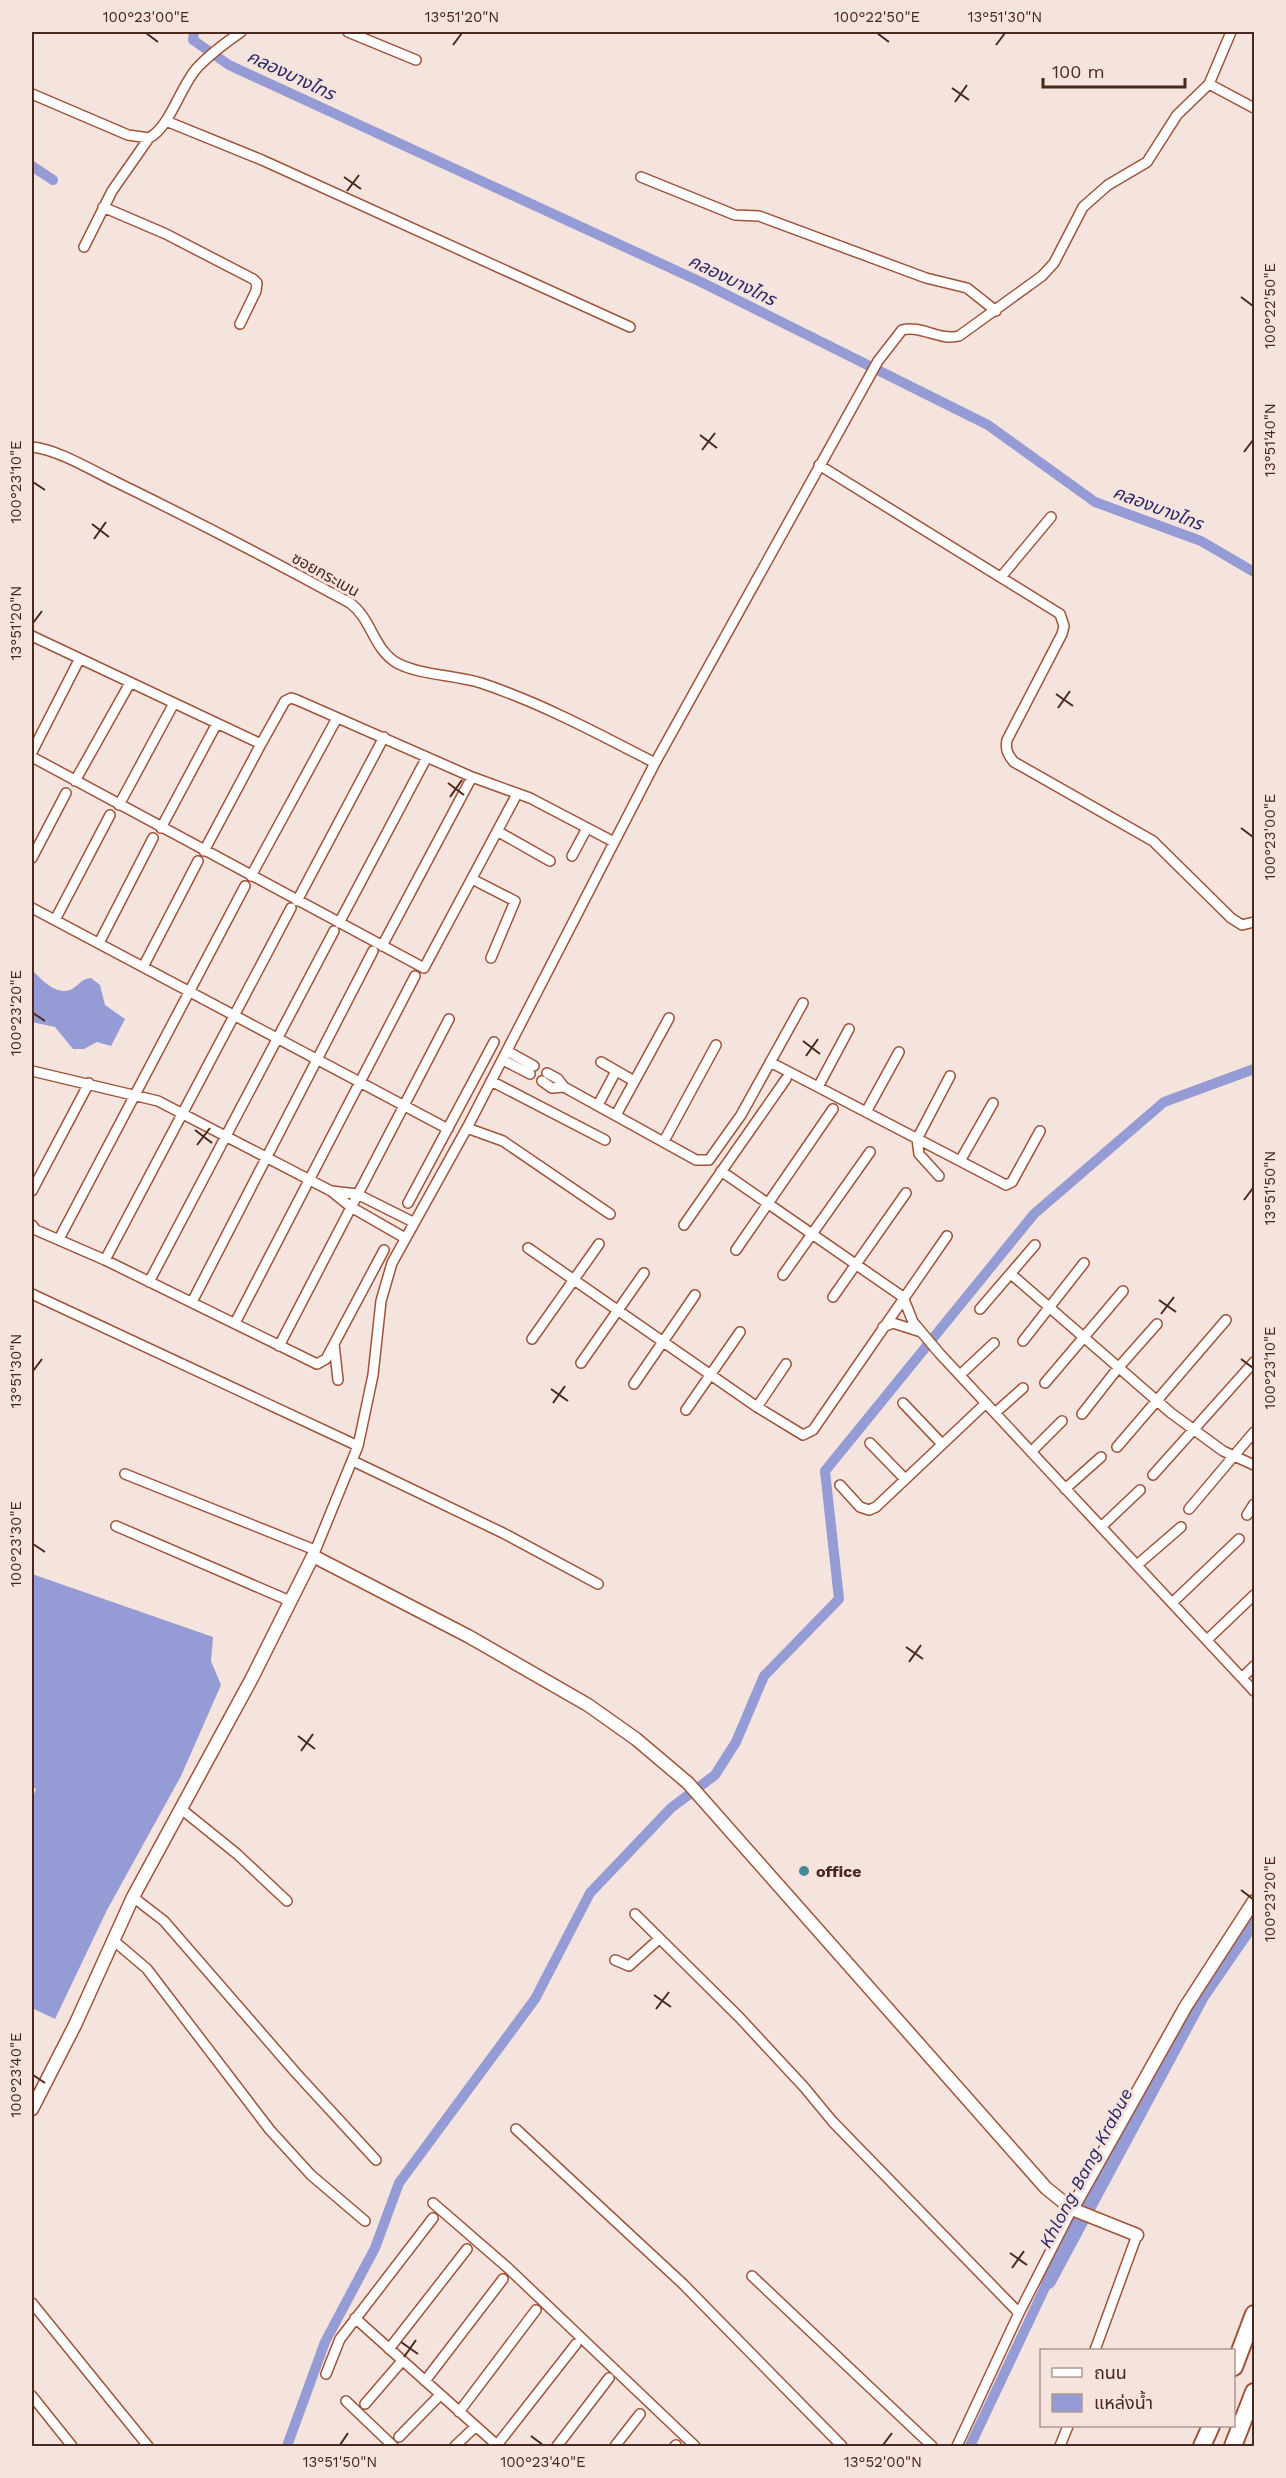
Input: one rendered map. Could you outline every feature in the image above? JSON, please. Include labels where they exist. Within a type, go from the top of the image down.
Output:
[{"type":"highway","points":[[1235,2362],[1254,2313]]},
{"type":"highway","points":[[1233,2446],[1254,2392]]},
{"type":"highway","points":[[1202,2446],[1211,2427]]},
{"type":"street","points":[[84,247],[112,191],[149,138],[159,131],[166,121],[179,93],[197,68],[219,47],[241,32]]},
{"type":"street","points":[[348,32],[416,60]]},
{"type":"street","points":[[32,2109],[75,2025],[133,1897],[252,1678],[314,1553],[358,1446],[374,1375],[384,1285],[405,1238],[467,1128],[656,763],[865,382],[902,330],[919,329],[949,339],[969,331],[1042,276],[1054,263],[1083,207],[1108,185],[1147,162],[1177,115],[1209,84],[1231,32]]},
{"type":"street","points":[[1209,84],[1254,108]]},
{"type":"street","points":[[32,94],[128,135],[149,138]]},
{"type":"street","points":[[166,121],[262,159],[630,327]]},
{"type":"street","points":[[641,177],[735,215],[759,216],[926,278],[967,288],[996,311]]},
{"type":"street","points":[[104,207],[166,234],[253,279],[256,283],[256,291],[240,324]]},
{"type":"street","name":"ซอยกระเบน","points":[[32,447],[45,450],[96,473],[221,533],[350,603],[366,619],[381,650],[399,664],[481,683],[571,721],[656,763]]},
{"type":"street","points":[[819,465],[1060,614],[1064,626],[1007,740],[1005,748],[1009,756],[1014,762],[1153,841],[1231,918],[1242,925],[1254,922]]},
{"type":"street","points":[[1001,577],[1051,517]]},
{"type":"street","points":[[32,638],[172,705],[261,744]]},
{"type":"street","points":[[32,752],[79,660]]},
{"type":"street","points":[[75,781],[130,683]]},
{"type":"street","points":[[204,851],[285,701],[291,698],[472,777],[518,794],[614,842]]},
{"type":"street","points":[[119,805],[172,705]]},
{"type":"street","points":[[251,876],[337,718]]},
{"type":"street","points":[[161,828],[216,724]]},
{"type":"street","points":[[105,1260],[384,737]]},
{"type":"street","points":[[32,757],[251,876],[294,904],[336,927],[382,946],[424,968],[518,794]]},
{"type":"street","points":[[149,1282],[427,757]]},
{"type":"street","points":[[382,946],[472,777]]},
{"type":"street","points":[[32,858],[66,793]]},
{"type":"street","points":[[56,920],[110,815]]},
{"type":"street","points":[[572,856],[587,828]]},
{"type":"street","points":[[497,831],[550,861]]},
{"type":"street","points":[[99,943],[153,838]]},
{"type":"street","points":[[143,967],[198,861]]},
{"type":"street","points":[[472,879],[515,901],[491,958]]},
{"type":"street","points":[[59,1239],[245,886]]},
{"type":"street","points":[[32,908],[448,1129]]},
{"type":"street","points":[[192,1302],[373,951]]},
{"type":"street","points":[[235,1323],[415,975]]},
{"type":"street","points":[[544,1077],[552,1088],[564,1087],[696,1160],[709,1160],[741,1115],[803,1003]]},
{"type":"street","points":[[616,1115],[669,1018]]},
{"type":"street","points":[[279,1346],[449,1019]]},
{"type":"street","points":[[818,1087],[849,1029]]},
{"type":"street","points":[[408,1203],[494,1042]]},
{"type":"street","points":[[664,1142],[716,1045]]},
{"type":"street","points":[[866,1112],[899,1052]]},
{"type":"street","points":[[505,1055],[532,1070]]},
{"type":"street","points":[[601,1062],[634,1081]]},
{"type":"street","points":[[770,1062],[1010,1185],[1040,1131]]},
{"type":"street","points":[[598,1106],[616,1071]]},
{"type":"street","points":[[32,1072],[89,1083],[158,1101],[331,1191],[351,1207],[405,1238]]},
{"type":"street","points":[[939,1176],[919,1155],[917,1139],[950,1076]]},
{"type":"street","points":[[684,1225],[786,1079]]},
{"type":"street","points":[[491,1081],[605,1140]]},
{"type":"street","points":[[32,1191],[89,1083]]},
{"type":"street","points":[[960,1161],[993,1103]]},
{"type":"street","points":[[736,1250],[833,1109]]},
{"type":"street","points":[[467,1128],[503,1141],[610,1214]]},
{"type":"street","points":[[783,1275],[870,1152]]},
{"type":"street","points":[[722,1171],[857,1263],[903,1298],[920,1332],[1254,1691]]},
{"type":"street","points":[[331,1191],[357,1194],[413,1222]]},
{"type":"street","points":[[832,1297],[906,1193]]},
{"type":"street","points":[[32,1225],[317,1364],[327,1359],[384,1250]]},
{"type":"street","points":[[528,1248],[757,1407],[797,1433],[808,1434],[947,1236]]},
{"type":"street","points":[[532,1338],[598,1244]]},
{"type":"street","points":[[980,1309],[1035,1245]]},
{"type":"street","points":[[1023,1341],[1084,1263]]},
{"type":"street","points":[[581,1363],[644,1273]]},
{"type":"street","points":[[1011,1274],[1047,1308],[1156,1401],[1232,1456],[1254,1465]]},
{"type":"street","points":[[1045,1383],[1123,1291]]},
{"type":"street","points":[[32,1294],[358,1446]]},
{"type":"street","points":[[634,1384],[694,1295]]},
{"type":"street","points":[[1117,1447],[1226,1320]]},
{"type":"street","points":[[883,1327],[893,1323],[920,1332]]},
{"type":"street","points":[[1082,1414],[1157,1324]]},
{"type":"street","points":[[686,1410],[740,1332]]},
{"type":"street","points":[[960,1375],[994,1343]]},
{"type":"street","points":[[334,1344],[338,1380]]},
{"type":"street","points":[[1153,1475],[1254,1362]]},
{"type":"street","points":[[757,1407],[786,1364]]},
{"type":"street","points":[[995,1413],[1023,1388]]},
{"type":"street","points":[[903,1403],[942,1444]]},
{"type":"street","points":[[840,1485],[860,1507],[869,1510],[876,1507],[986,1403]]},
{"type":"street","points":[[1031,1452],[1062,1421]]},
{"type":"street","points":[[1189,1509],[1254,1432]]},
{"type":"street","points":[[870,1443],[905,1479]]},
{"type":"street","points":[[1065,1488],[1101,1457]]},
{"type":"street","points":[[353,1461],[503,1533],[598,1584]]},
{"type":"street","points":[[125,1474],[314,1553],[468,1636],[588,1705],[636,1739],[688,1783],[1046,2188],[1072,2209],[1137,2235],[1095,2349]]},
{"type":"street","points":[[1101,1527],[1140,1490]]},
{"type":"street","points":[[1246,1515],[1254,1504]]},
{"type":"street","points":[[116,1526],[291,1601]]},
{"type":"street","points":[[1137,1565],[1181,1527]]},
{"type":"street","points":[[1172,1603],[1239,1539]]},
{"type":"street","points":[[1207,1640],[1254,1595]]},
{"type":"street","points":[[1242,1678],[1254,1666]]},
{"type":"street","points":[[180,1808],[237,1854],[287,1901]]},
{"type":"street","points":[[133,1897],[152,1910],[172,1929],[296,2073],[376,2160]]},
{"type":"street","points":[[957,2446],[1018,2313],[1072,2209],[1186,2006],[1254,1901]]},
{"type":"street","points":[[635,1914],[739,2017],[833,2122],[1018,2313]]},
{"type":"street","points":[[615,1960],[628,1966],[659,1939]]},
{"type":"street","points":[[113,1940],[147,1969],[270,2130],[311,2175],[365,2221]]},
{"type":"street","points":[[516,2128],[683,2284],[842,2446]]},
{"type":"street","points":[[433,2203],[517,2276],[695,2446]]},
{"type":"street","points":[[326,2374],[335,2348],[355,2318],[433,2218]]},
{"type":"street","points":[[389,2349],[467,2250]]},
{"type":"street","points":[[752,2276],[932,2446]]},
{"type":"street","points":[[425,2381],[503,2279]]},
{"type":"street","points":[[32,2303],[148,2446]]},
{"type":"street","points":[[459,2412],[536,2310]]},
{"type":"street","points":[[355,2318],[498,2446],[576,2344]]},
{"type":"street","points":[[365,2404],[402,2361]]},
{"type":"street","points":[[557,2446],[609,2378]]},
{"type":"street","points":[[399,2437],[440,2395]]},
{"type":"street","points":[[32,2396],[72,2446]]},
{"type":"street","points":[[346,2401],[393,2446]]},
{"type":"street","points":[[615,2446],[640,2414]]},
{"type":"street","points":[[455,2446],[475,2427]]},
{"type":"street","points":[[1060,2446],[1068,2427]]},
{"type":"water","points":[[32,970],[49,985],[59,990],[70,990],[91,978],[100,985],[105,1005],[125,1019],[111,1046],[97,1042],[84,1049],[73,1049],[55,1027],[32,1022]]},
{"type":"water","points":[[32,1574],[213,1637],[211,1661],[221,1685],[181,1776],[107,1910],[55,2019],[32,2008],[32,1800],[36,1789],[32,1786]]},
{"type":"waterway","name":"คลองบางไทร","points":[[194,32],[193,40],[229,65],[701,282],[988,425],[1095,502],[1201,541],[1254,572]]},
{"type":"waterway","points":[[32,166],[53,180]]},
{"type":"waterway","points":[[287,2446],[325,2342],[375,2248],[399,2183],[535,1999],[590,1893],[671,1808],[715,1775],[736,1742],[764,1676],[839,1599],[825,1471],[1034,1214],[1164,1102],[1254,1069]]},
{"type":"waterway","name":"Khlong Bang Krabue","points":[[1048,2281],[1201,1996],[1254,1919]]},
{"type":"waterway","name":"Khlong Bang Krabue","points":[[970,2446],[1048,2281]]},
{"type":"place","name":"office","points":[[804,1871]]}]
